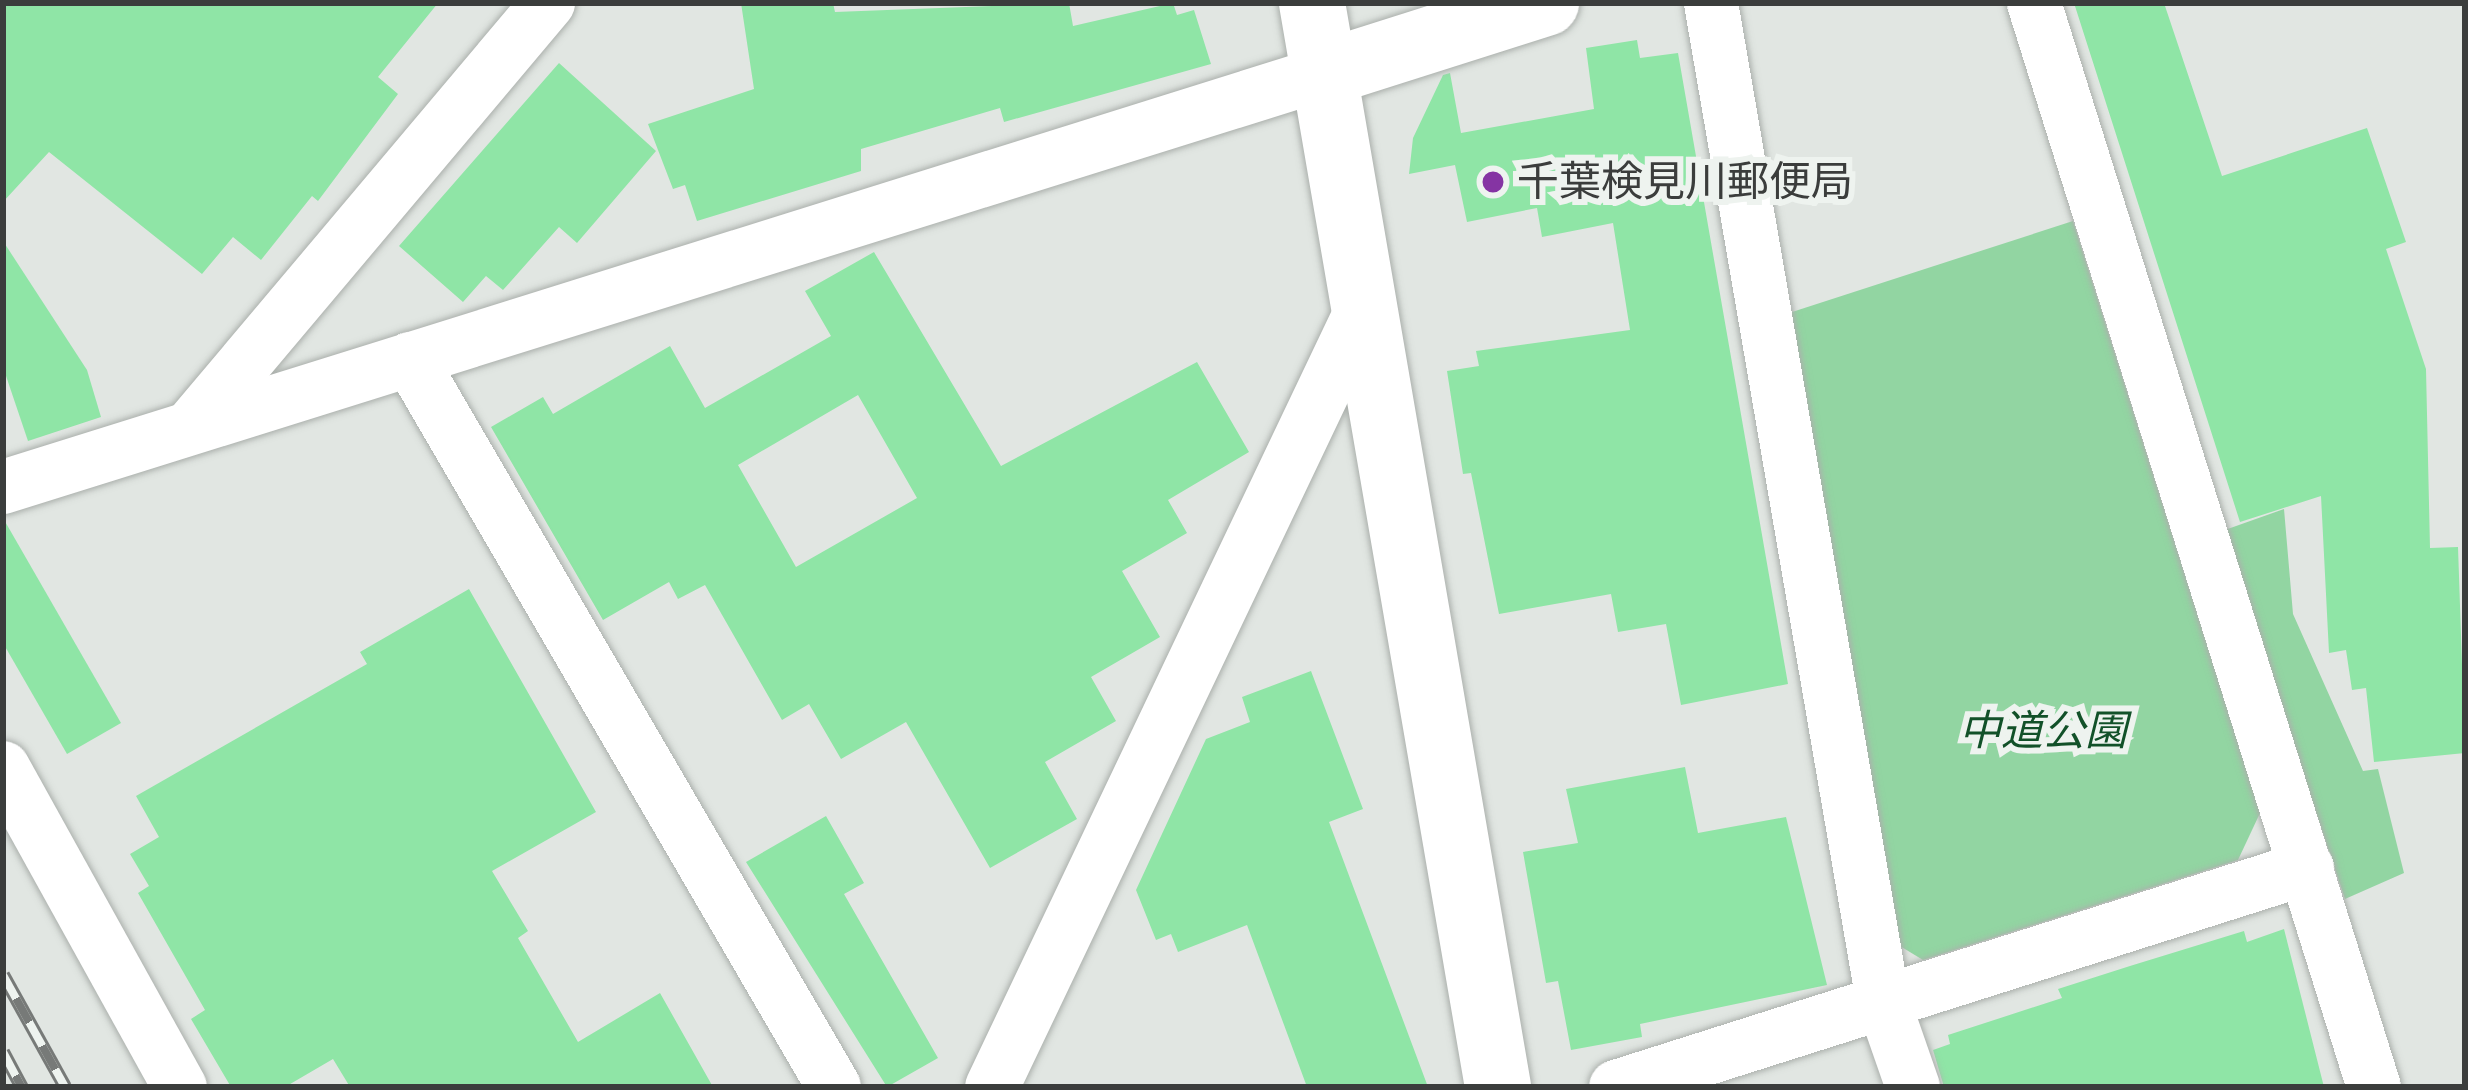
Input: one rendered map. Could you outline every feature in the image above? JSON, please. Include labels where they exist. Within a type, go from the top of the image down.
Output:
[{"type":"street","points":[[195,422],[548,3]]},
{"type":"street","points":[[1312,3],[1360,314],[1498,1087]]},
{"type":"street","points":[[3,487],[195,422],[1546,3]]},
{"type":"street","points":[[1711,3],[1883,1001],[1912,1087]]},
{"type":"street","points":[[2034,3],[2374,1087]]},
{"type":"street","points":[[992,1087],[1360,314]]},
{"type":"street","points":[[410,359],[834,1087]]},
{"type":"street","points":[[3,768],[180,1087]]},
{"type":"street","points":[[1616,1087],[2307,868]]},
{"type":"green space","name":"中道公園","points":[[2073,221],[2260,813],[2238,860],[1923,960],[1895,943],[1789,313]]},
{"type":"green space","points":[[2284,509],[2293,614],[2363,771],[2378,769],[2404,873],[2345,899],[2222,531]]},
{"type":"building","points":[[3,3],[438,3],[378,77],[398,94],[318,201],[312,196],[261,260],[233,237],[202,274],[49,152],[3,202]]},
{"type":"building","points":[[741,3],[833,3],[835,12],[1069,3],[1073,26],[1173,3],[1177,15],[1194,10],[1211,64],[1004,122],[1000,108],[861,149],[861,171],[697,221],[685,185],[673,189],[648,124],[754,89]]},
{"type":"building","points":[[2074,3],[2164,3],[2222,176],[2367,128],[2406,242],[2386,249],[2426,369],[2430,548],[2458,547],[2465,753],[2374,762],[2366,688],[2352,690],[2346,650],[2329,653],[2321,496],[2240,522]]},
{"type":"building","points":[[1637,40],[1640,58],[1678,53],[1788,684],[1681,705],[1666,624],[1618,632],[1611,594],[1499,614],[1471,473],[1463,474],[1447,371],[1479,366],[1476,351],[1630,330],[1613,223],[1542,237],[1537,208],[1467,222],[1455,165],[1409,174],[1413,138],[1443,75],[1450,73],[1461,133],[1594,109],[1586,48]]},
{"type":"building","points":[[559,63],[656,151],[577,243],[559,227],[503,290],[486,276],[463,302],[399,246]]},
{"type":"building","points":[[3,241],[87,370],[101,417],[28,441],[3,367]]},
{"type":"building","points":[[874,252],[1001,466],[1197,362],[1249,452],[1168,500],[1187,533],[1122,571],[1160,637],[1091,677],[1116,721],[1045,762],[1077,819],[990,868],[906,722],[841,759],[809,704],[782,720],[705,585],[678,599],[669,582],[603,620],[491,427],[543,397],[553,414],[670,346],[705,408],[831,336],[805,291]],"holes":[[[858,395],[917,498],[796,567],[738,465]]]},
{"type":"building","points":[[3,518],[121,723],[67,754],[3,643]]},
{"type":"building","points":[[469,589],[596,812],[492,871],[528,931],[518,938],[578,1042],[660,993],[713,1087],[350,1087],[333,1059],[285,1087],[231,1087],[191,1019],[205,1010],[138,893],[149,886],[130,854],[159,837],[136,796],[367,664],[360,652]]},
{"type":"building","points":[[1311,671],[1363,809],[1329,822],[1428,1087],[1307,1087],[1247,925],[1178,952],[1171,934],[1156,940],[1136,890],[1206,739],[1250,722],[1242,697]]},
{"type":"building","points":[[1685,767],[1698,833],[1786,817],[1827,985],[1640,1024],[1642,1037],[1571,1050],[1558,981],[1546,983],[1523,852],[1578,843],[1566,789]]},
{"type":"building","points":[[826,816],[864,883],[844,894],[938,1058],[887,1087],[746,862]]},
{"type":"building","points":[[2284,929],[2324,1087],[1944,1087],[1933,1050],[1950,1044],[1948,1035],[2062,998],[2058,989],[2130,966],[2244,931],[2247,942]]},
{"type":"railway","points":[[3,975],[65,1087]]},
{"type":"railway","points":[[3,1052],[22,1087]]},
{"type":"place","name":"千葉検見川郵便局","points":[[1493,182]]}]
